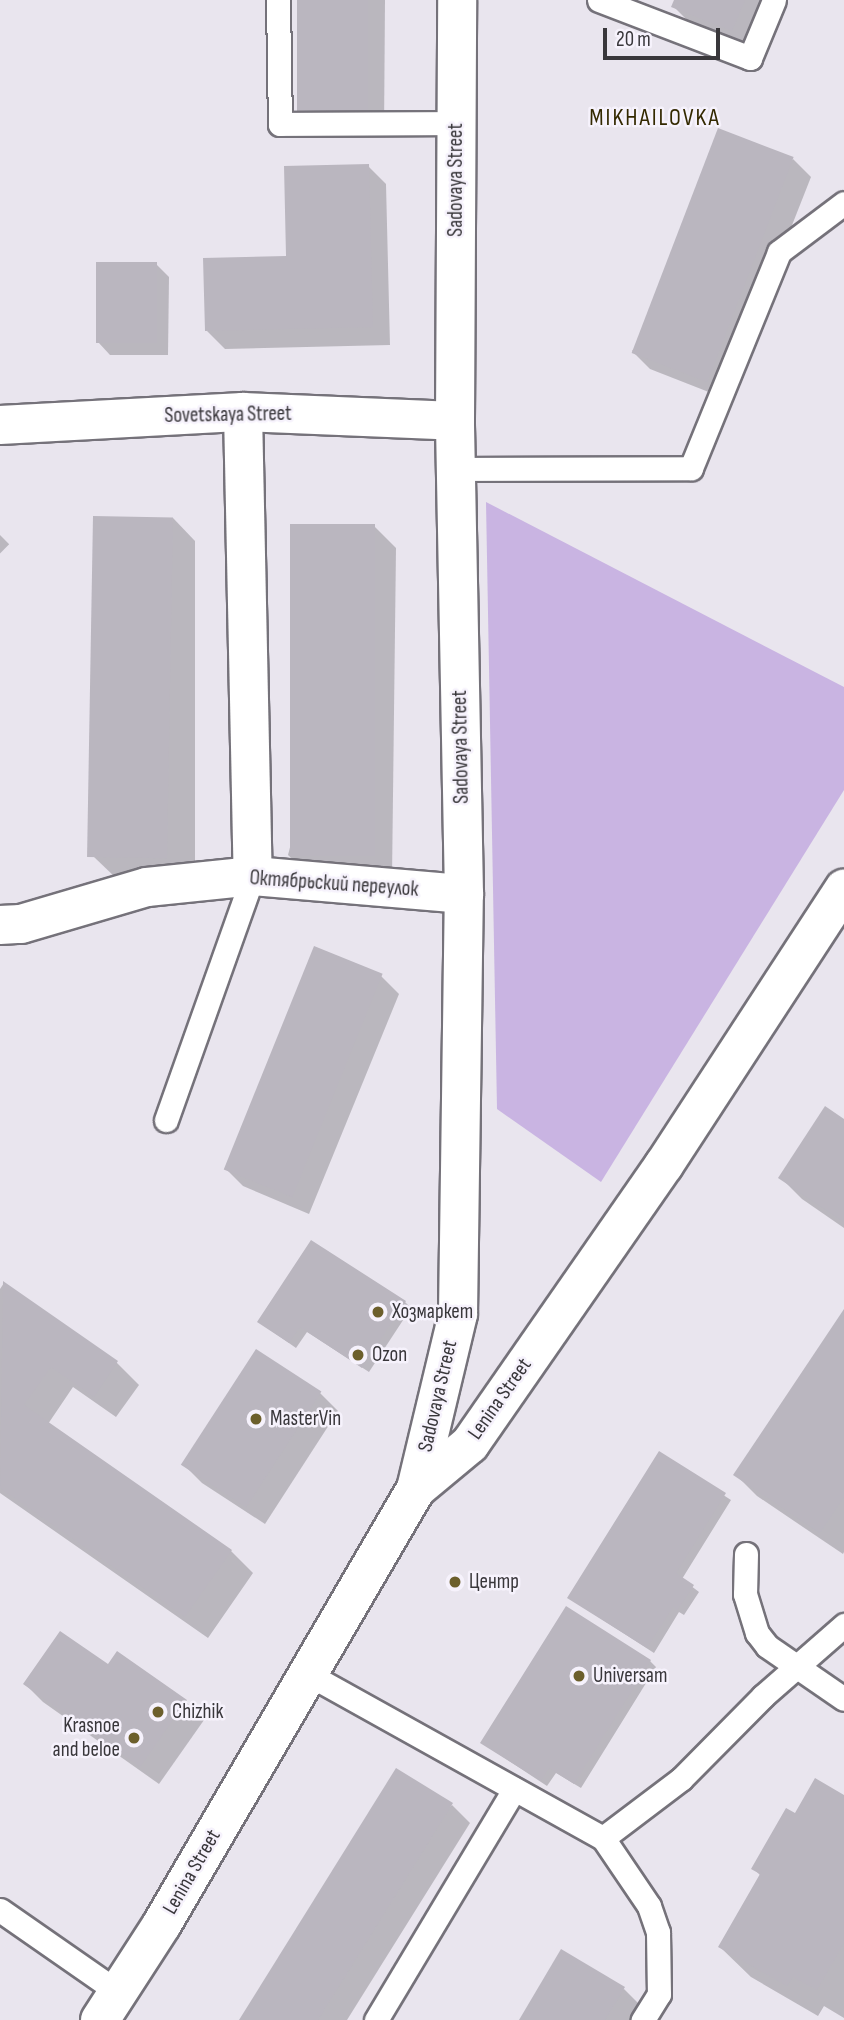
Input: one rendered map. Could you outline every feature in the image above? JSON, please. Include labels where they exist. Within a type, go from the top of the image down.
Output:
[{"type":"street","name":"Sadovaya Street","points":[[416,1489],[458,1314],[464,894],[455,421],[457,0]]},
{"type":"street","name":"Sovetskaya Street","points":[[0,425],[243,412],[455,421]]},
{"type":"street","points":[[243,412],[253,876]]},
{"type":"street","name":"Октябрьский переулок","points":[[0,925],[21,924],[147,887],[253,876],[464,894]]},
{"type":"street","name":"Lenina Street","points":[[109,2006],[416,1489],[470,1444],[664,1165],[844,889]]},
{"type":"lane","points":[[278,0],[280,124],[457,123]]},
{"type":"lane","points":[[599,0],[750,58],[774,0]]},
{"type":"lane","points":[[456,469],[691,468],[779,252],[844,203]]},
{"type":"lane","points":[[166,1120],[253,876]]},
{"type":"lane","points":[[746,1553],[745,1594],[751,1620],[767,1646],[844,1699]]},
{"type":"lane","points":[[603,1838],[681,1779],[844,1625]]},
{"type":"lane","points":[[308,1674],[603,1838],[649,1906],[658,1932],[659,1994],[643,2020]]},
{"type":"lane","points":[[376,2020],[514,1789]]},
{"type":"lane","points":[[0,1910],[109,2006]]},
{"type":"shaded area","points":[[486,502],[844,687],[844,790],[601,1182],[497,1109]]},
{"type":"building","points":[[297,0],[368,0],[368,115],[297,115]]},
{"type":"building","points":[[674,0],[745,0],[732,31],[671,7]]},
{"type":"building","points":[[718,128],[794,157],[707,382],[632,353]]},
{"type":"building","points":[[369,164],[373,327],[205,331],[203,258],[286,256],[284,166]]},
{"type":"building","points":[[96,262],[157,262],[157,343],[96,343]]},
{"type":"building","points":[[93,516],[173,517],[167,858],[87,857]]},
{"type":"building","points":[[290,524],[375,524],[375,856],[290,856]]},
{"type":"building","points":[[314,946],[383,974],[292,1197],[224,1169]]},
{"type":"building","points":[[825,1106],[844,1119],[844,1222],[778,1178]]},
{"type":"building","points":[[311,1240],[406,1301],[362,1368],[300,1327],[289,1343],[257,1322]]},
{"type":"building","points":[[3,1281],[118,1361],[94,1397],[51,1367],[24,1405],[232,1550],[185,1617],[0,1488]]},
{"type":"building","points":[[844,1309],[844,1497],[820,1533],[733,1475]]},
{"type":"building","points":[[256,1349],[321,1391],[246,1507],[181,1465]]},
{"type":"building","points":[[659,1451],[726,1493],[676,1573],[694,1585],[677,1611],[673,1607],[647,1648],[567,1598]]},
{"type":"building","points":[[566,1606],[651,1660],[574,1784],[549,1768],[541,1781],[480,1743]]},
{"type":"building","points":[[60,1631],[108,1664],[117,1651],[187,1700],[140,1767],[23,1684]]},
{"type":"building","points":[[396,1768],[453,1803],[318,2020],[239,2020]]},
{"type":"building","points":[[815,1778],[844,1795],[844,1943],[817,1990],[793,1977],[787,1986],[718,1947],[760,1874],[751,1869],[786,1808],[795,1813]]},
{"type":"building","points":[[561,1949],[625,1987],[605,2020],[519,2020]]},
{"type":"place","name":"Хозмаркет","points":[[378,1312]]},
{"type":"place","name":"Ozon","points":[[358,1355]]},
{"type":"place","name":"MasterVin","points":[[256,1419]]},
{"type":"place","name":"Центр","points":[[455,1582]]},
{"type":"place","name":"Universam","points":[[579,1676]]},
{"type":"place","name":"Chizhik","points":[[158,1712]]},
{"type":"place","name":"Krasnoe and beloe","points":[[134,1738]]},
{"type":"district","name":"MIKHAILOVKA","points":[[655,118]]}]
